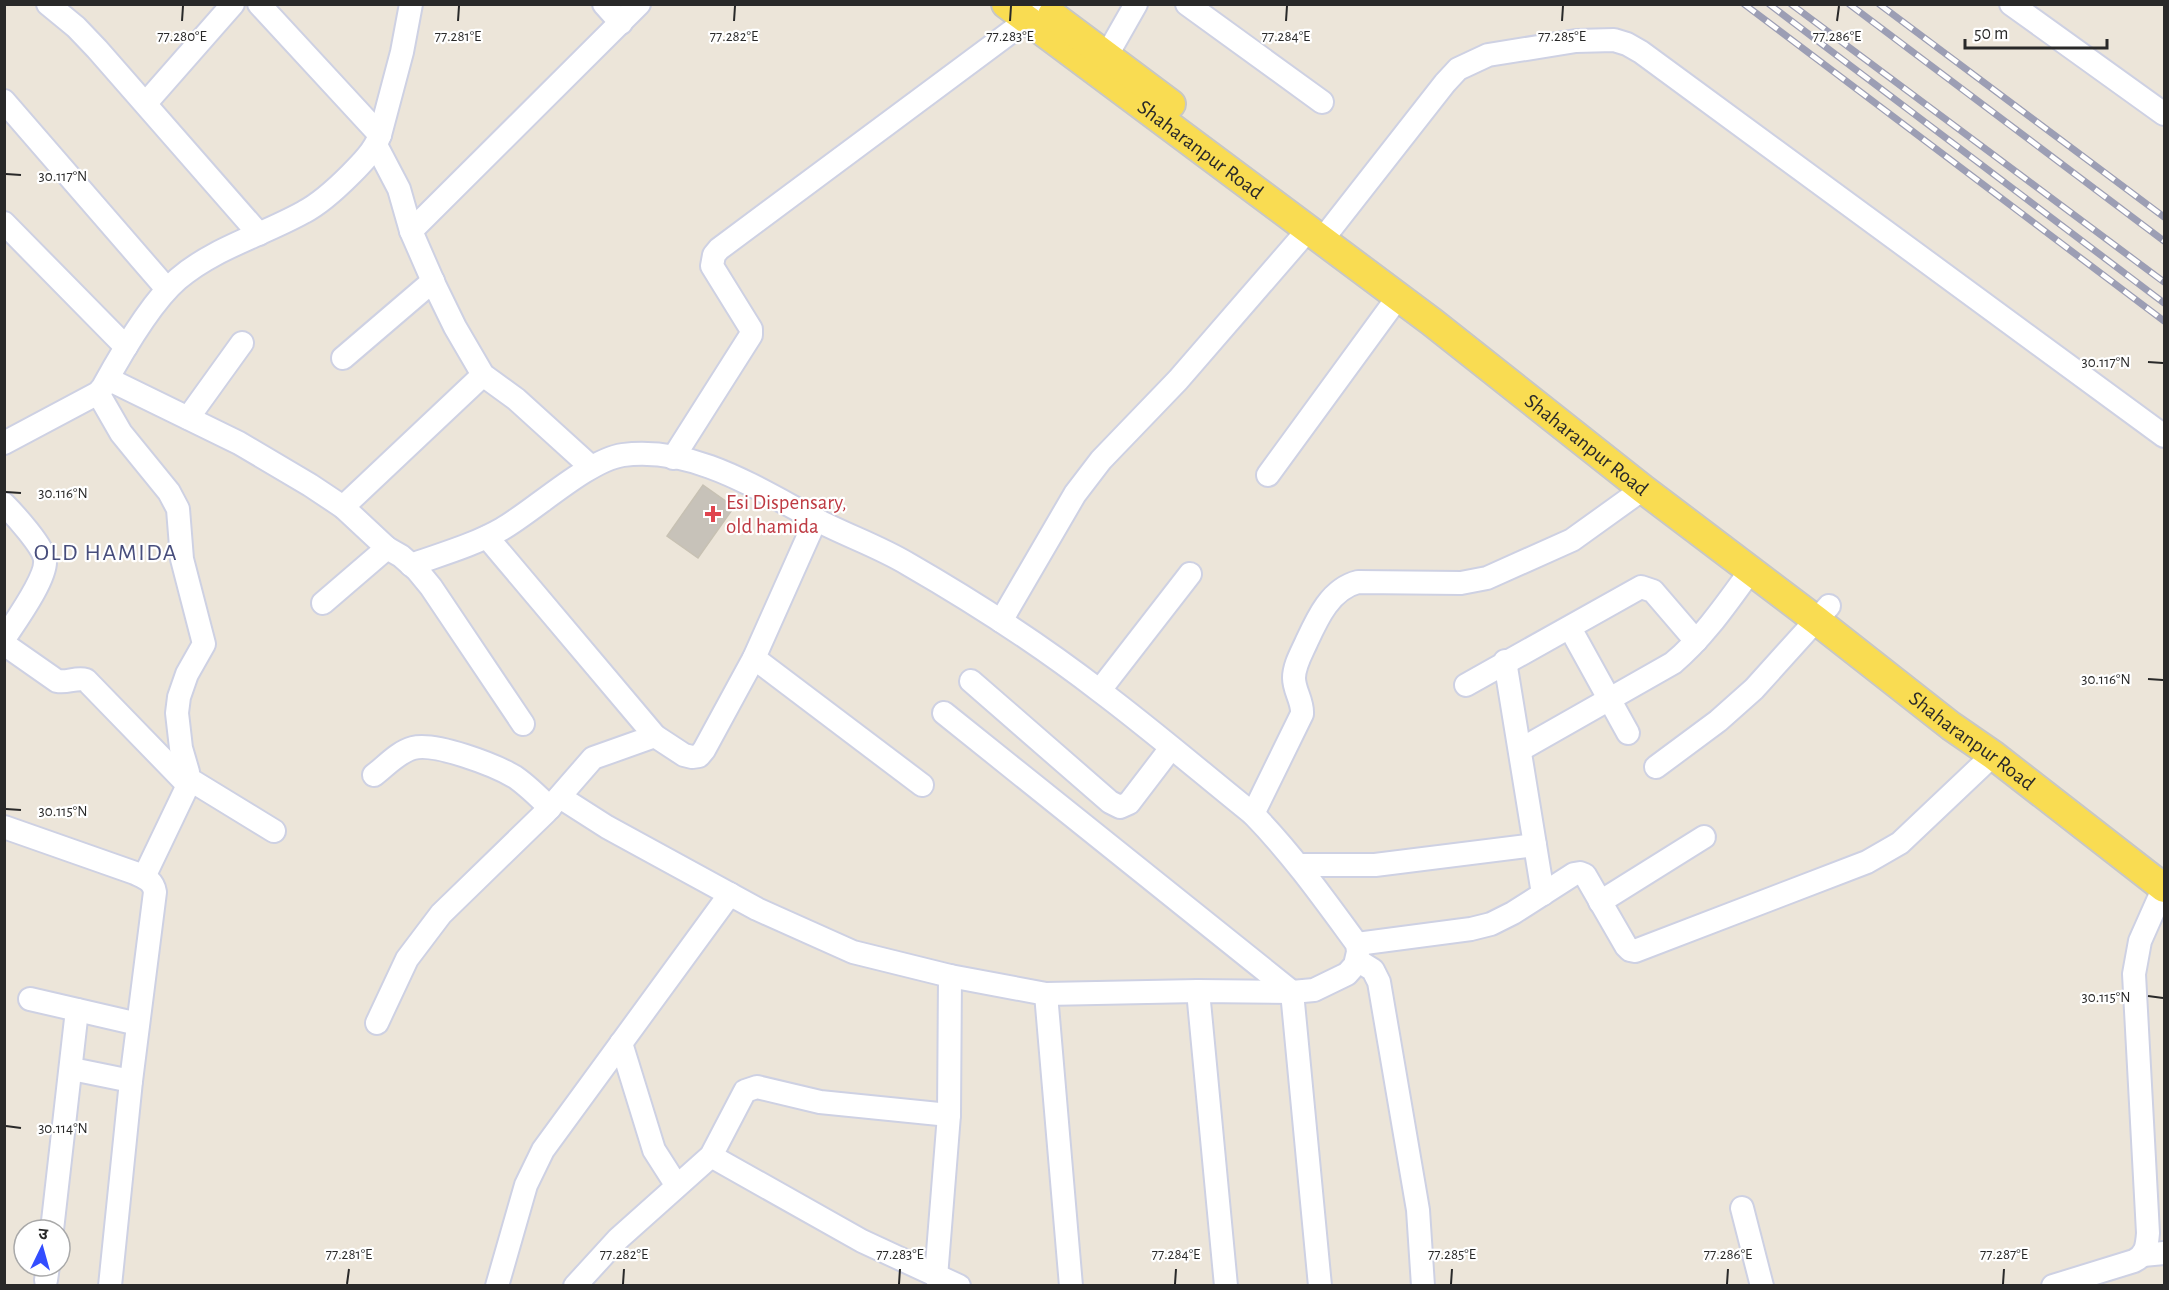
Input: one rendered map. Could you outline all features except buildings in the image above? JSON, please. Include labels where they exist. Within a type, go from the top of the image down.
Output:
[{"type":"main road","name":"Shaharanpur Road","points":[[1029,9],[1107,55],[1398,297],[1643,489],[1751,570],[1822,613],[1951,726],[1993,755],[2164,888]]},
{"type":"main road","name":"Shaharanpur Road","points":[[1029,9],[1822,613],[2007,742],[2164,863]]},
{"type":"street","points":[[48,4],[76,27],[146,103],[259,234]]},
{"type":"street","points":[[146,103],[233,4]]},
{"type":"street","points":[[259,4],[378,140],[399,189],[411,231],[433,281],[455,327],[483,375],[516,399],[591,467]]},
{"type":"street","points":[[4,443],[103,386],[126,347],[167,289],[194,267],[305,212],[323,200],[360,165],[378,140],[402,52],[411,4]]},
{"type":"street","points":[[604,4],[621,23]]},
{"type":"street","points":[[411,231],[639,4]]},
{"type":"street","points":[[1107,55],[1136,4]]},
{"type":"street","points":[[1187,4],[1322,102]]},
{"type":"street","points":[[2011,4],[2164,114]]},
{"type":"street","points":[[673,458],[752,335],[751,329],[712,266],[714,255],[1029,9]]},
{"type":"street","points":[[1001,621],[1075,494],[1101,460],[1321,233],[1458,69],[1488,55],[1576,41],[1614,40],[1627,44],[1651,59],[2164,436]]},
{"type":"street","points":[[4,101],[167,289]]},
{"type":"street","points":[[4,224],[126,347]]},
{"type":"street","points":[[343,358],[433,281]]},
{"type":"street","points":[[1268,475],[1398,297]]},
{"type":"street","points":[[188,418],[242,343]]},
{"type":"street","points":[[343,507],[483,375]]},
{"type":"street","points":[[103,386],[188,418],[239,443],[343,507],[431,586],[523,724]]},
{"type":"street","points":[[103,386],[121,433],[169,492],[178,509],[182,559],[204,644],[187,674],[179,697],[177,712],[178,733],[188,766],[188,782],[144,877]]},
{"type":"street","points":[[411,566],[487,537],[526,514],[591,467],[620,456],[645,455],[673,458],[703,464],[766,492],[906,562],[1001,621],[1100,690],[1253,814],[1299,865],[1379,982],[1418,1210],[1423,1286]]},
{"type":"street","points":[[1253,814],[1302,714],[1302,704],[1294,679],[1300,656],[1321,611],[1338,593],[1358,582],[1461,583],[1487,578],[1572,540],[1643,489]]},
{"type":"street","points":[[4,504],[36,542],[45,560],[38,585],[4,639]]},
{"type":"street","points":[[487,537],[655,736],[684,755],[692,757],[699,756],[704,750],[754,658],[816,519]]},
{"type":"street","points":[[323,603],[387,548]]},
{"type":"street","points":[[1520,750],[1672,663],[1696,641],[1751,570]]},
{"type":"street","points":[[1100,690],[1190,574]]},
{"type":"street","points":[[1466,685],[1505,661],[1644,587],[1653,591],[1696,641]]},
{"type":"street","points":[[1656,767],[1718,721],[1754,689],[1822,613]]},
{"type":"street","points":[[1570,628],[1628,734]]},
{"type":"street","points":[[4,644],[57,681],[66,682],[80,678],[86,680],[188,782],[274,831]]},
{"type":"street","points":[[754,658],[922,785]]},
{"type":"street","points":[[1505,661],[1543,894]]},
{"type":"street","points":[[971,681],[1110,802],[1120,807],[1129,804],[1172,748]]},
{"type":"street","points":[[944,713],[1292,992],[1320,1286]]},
{"type":"street","points":[[378,1023],[407,959],[441,914],[555,802],[593,758],[655,736]]},
{"type":"street","points":[[374,775],[400,754],[413,748],[438,749],[480,762],[513,777],[555,802],[607,827],[757,909],[853,952],[950,976],[1046,994],[1314,990],[1347,974],[1355,965],[1357,952]]},
{"type":"street","points":[[1357,952],[1491,924],[1513,913],[1574,874],[1580,873],[1585,875],[1626,946],[1635,951],[1876,857],[1900,843],[1921,825],[1993,755]]},
{"type":"street","points":[[4,827],[144,877],[150,880],[155,892],[131,1081],[110,1286]]},
{"type":"street","points":[[1600,902],[1704,837]]},
{"type":"street","points":[[1299,865],[1375,865],[1535,845]]},
{"type":"street","points":[[2154,1254],[2146,1248],[2148,1233],[2133,975],[2140,941],[2164,888]]},
{"type":"street","points":[[497,1286],[526,1185],[543,1150],[730,894]]},
{"type":"street","points":[[923,1277],[949,1115],[950,976]]},
{"type":"street","points":[[1198,991],[1226,1286]]},
{"type":"street","points":[[1046,994],[1071,1286]]},
{"type":"street","points":[[30,999],[138,1024]]},
{"type":"street","points":[[53,1218],[77,1010]]},
{"type":"street","points":[[621,1043],[654,1150],[677,1186]]},
{"type":"street","points":[[72,1069],[131,1081]]},
{"type":"street","points":[[575,1286],[618,1239],[711,1156],[745,1091],[753,1087],[820,1102],[949,1115]]},
{"type":"street","points":[[711,1156],[923,1277],[959,1286]]},
{"type":"street","points":[[1742,1208],[1762,1286]]},
{"type":"street","points":[[2053,1286],[2154,1254]]},
{"type":"railway","points":[[1744,4],[2164,321]]},
{"type":"railway","points":[[1769,4],[2164,303]]},
{"type":"railway","points":[[1791,4],[2164,282]]},
{"type":"railway","points":[[1849,4],[2164,241]]},
{"type":"railway","points":[[1879,4],[2164,217]]},
{"type":"place","name":"Esi Dispensary, old hamida","points":[[713,514]]},
{"type":"district","name":"OLD HAMIDA","points":[[106,553]]}]
